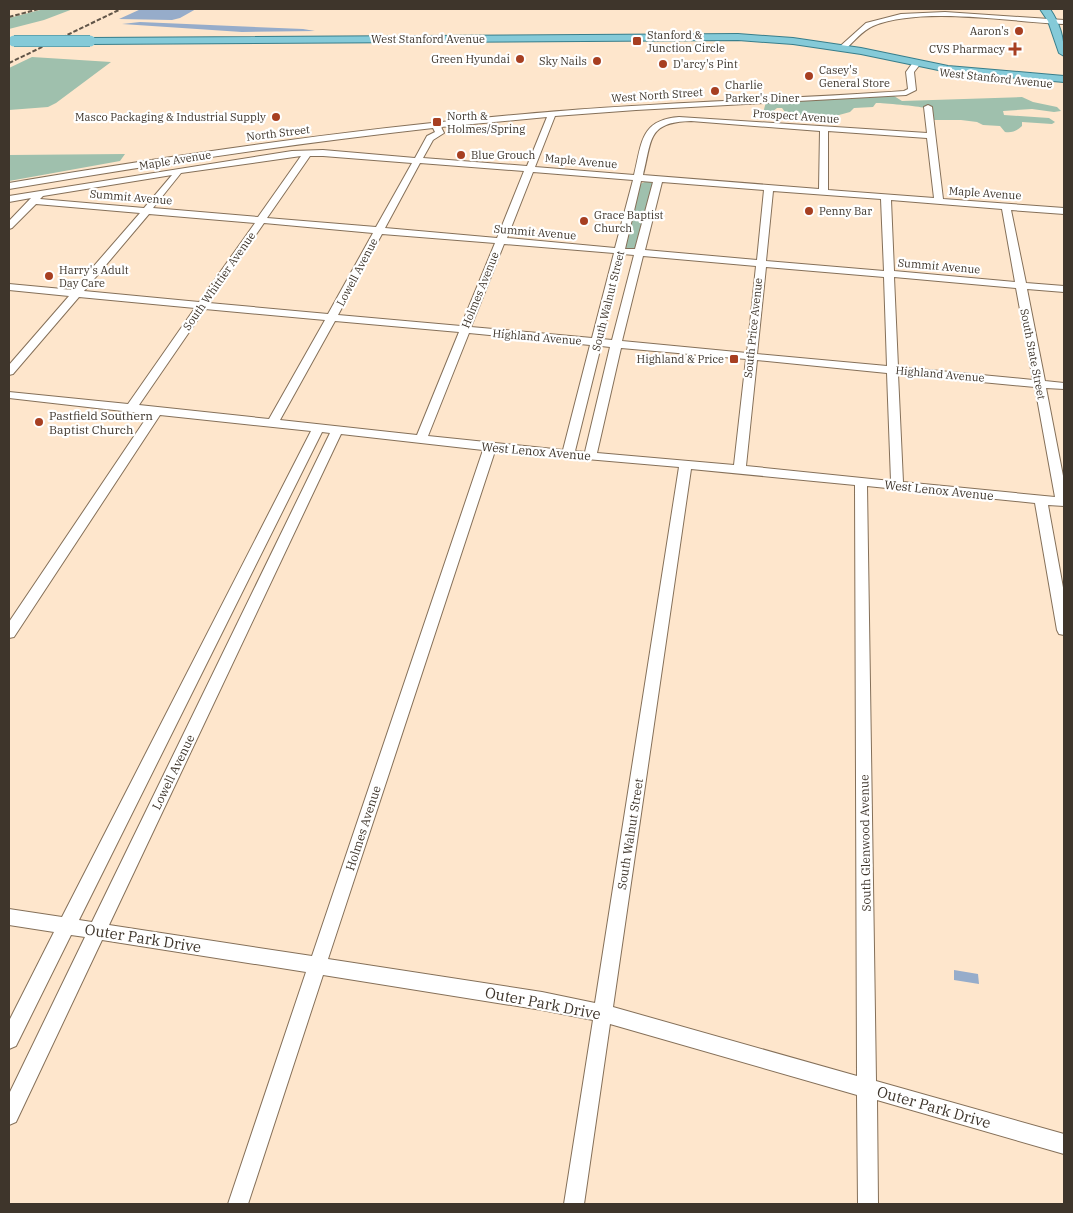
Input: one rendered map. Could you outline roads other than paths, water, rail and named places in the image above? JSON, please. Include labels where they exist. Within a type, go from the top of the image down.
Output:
[{"type":"main road","points":[[1045,9],[1053,21],[1064,53]]},
{"type":"main road","points":[[1056,9],[1064,18]]},
{"type":"main road","name":"West Stanford Avenue","points":[[12,41],[727,37],[775,40],[841,49],[854,54],[1000,81],[1064,85]]},
{"type":"main road","name":"West Stanford Avenue","points":[[916,65],[967,72],[1064,79]]},
{"type":"main road","points":[[1042,78],[1060,74],[1064,71]]},
{"type":"main road","points":[[1000,81],[1010,84],[1046,86],[1064,91]]},
{"type":"street","points":[[841,49],[869,25],[901,16],[944,14],[1064,22]]},
{"type":"street","name":"West North Street","points":[[552,114],[648,106],[906,93],[912,90],[910,75],[916,65]]},
{"type":"street","points":[[928,106],[939,201]]},
{"type":"street","name":"North Street","points":[[9,186],[226,151],[552,114]]},
{"type":"street","name":"Holmes Avenue","points":[[421,439],[552,114]]},
{"type":"street","name":"Prospect Avenue","points":[[659,123],[670,120],[691,119],[932,136]]},
{"type":"street","name":"South Walnut Street","points":[[568,454],[598,342],[649,133],[659,123]]},
{"type":"street","name":"Lowell Avenue","points":[[273,423],[430,138],[440,133],[436,126]]},
{"type":"street","points":[[823,192],[824,129]]},
{"type":"street","name":"Maple Avenue","points":[[9,199],[247,160],[307,154],[529,168],[1064,211]]},
{"type":"street","name":"South Whittier Avenue","points":[[131,408],[307,154]]},
{"type":"street","points":[[9,372],[177,175],[176,171]]},
{"type":"street","name":"South Walnut Street","points":[[590,455],[638,253],[658,179]]},
{"type":"street","name":"South Price Avenue","points":[[740,469],[750,356],[769,188]]},
{"type":"street","points":[[9,226],[41,193]]},
{"type":"street","points":[[886,197],[897,486]]},
{"type":"street","name":"Summit Avenue","points":[[34,201],[1064,289]]},
{"type":"street","name":"South State Street","points":[[1006,206],[1063,502]]},
{"type":"street","name":"Highland Avenue","points":[[9,288],[1064,386]]},
{"type":"street","name":"West Lenox Avenue","points":[[11,398],[131,408],[421,439],[490,450],[590,455],[1063,502]]},
{"type":"street","points":[[9,634],[157,411]]},
{"type":"street","name":"Lowell Avenue","points":[[9,1040],[318,428]]},
{"type":"street","name":"Lowell Avenue","points":[[9,1115],[338,430]]},
{"type":"street","name":"Holmes Avenue","points":[[238,1204],[490,450]]},
{"type":"street","name":"South Walnut Street","points":[[574,1204],[686,464]]},
{"type":"street","name":"South Glenwood Avenue","points":[[861,482],[868,1204]]},
{"type":"street","points":[[1041,500],[1064,630]]},
{"type":"street","points":[[214,634],[239,637]]},
{"type":"street","name":"Outer Park Drive","points":[[9,917],[542,1001],[602,1014],[1064,1144]]},
{"type":"water","points":[[141,9],[196,9],[180,18],[172,20],[119,19]]},
{"type":"water","points":[[140,22],[315,31],[242,32],[122,24]]},
{"type":"water","points":[[954,970],[978,974],[979,984],[954,980]]},
{"type":"railway","points":[[9,17],[39,9]]},
{"type":"railway","points":[[9,63],[121,9]]},
{"type":"place","name":"Aaron's","points":[[1019,31]]},
{"type":"place","name":"Stanford & Junction Circle","points":[[637,41]]},
{"type":"place","name":"CVS Pharmacy","points":[[1015,49]]},
{"type":"place","name":"Green Hyundai","points":[[520,59]]},
{"type":"place","name":"Sky Nails","points":[[597,61]]},
{"type":"place","name":"D'arcy's Pint","points":[[663,64]]},
{"type":"place","name":"Casey's General Store","points":[[809,76]]},
{"type":"place","name":"Charlie Parker's Diner","points":[[715,91]]},
{"type":"place","name":"Masco Packaging & Industrial Supply","points":[[276,117]]},
{"type":"place","name":"North & Holmes/Spring","points":[[437,122]]},
{"type":"place","name":"Blue Grouch","points":[[461,155]]},
{"type":"place","name":"Penny Bar","points":[[809,211]]},
{"type":"place","name":"Grace Baptist Church","points":[[584,221]]},
{"type":"place","name":"Harry's Adult Day Care","points":[[49,276]]},
{"type":"place","name":"Highland & Price","points":[[734,359]]},
{"type":"place","name":"Pastfield Southern Baptist Church","points":[[39,422]]}]
